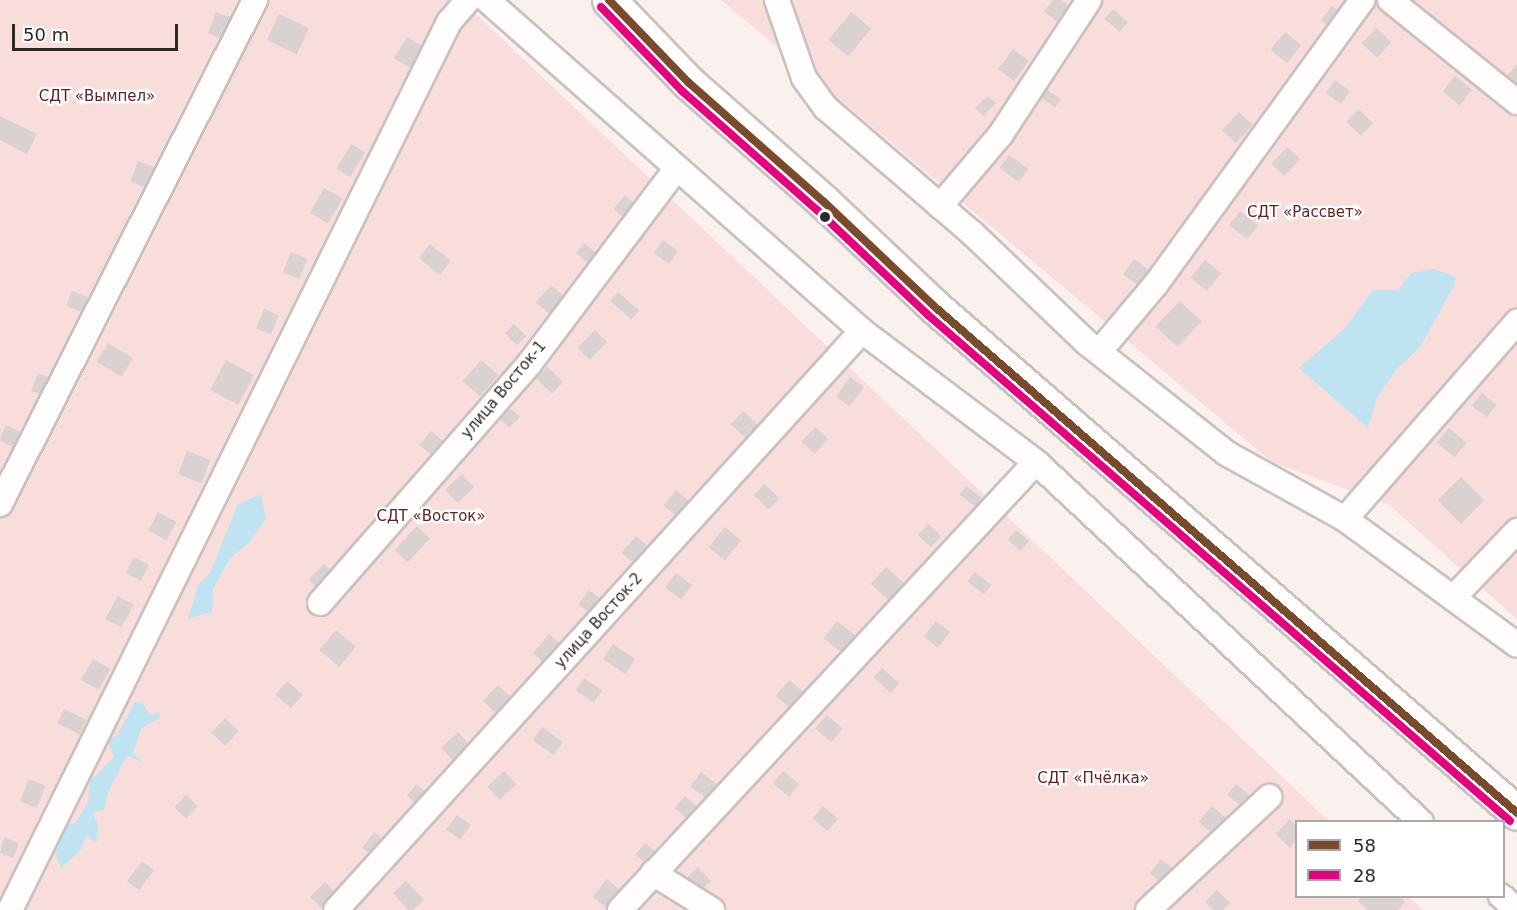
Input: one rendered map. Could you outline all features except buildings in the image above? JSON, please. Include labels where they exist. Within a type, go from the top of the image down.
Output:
[{"type":"highway","points":[[609,0],[689,83],[824,202],[935,307],[1517,813]]},
{"type":"street","points":[[0,504],[255,0]]},
{"type":"street","points":[[10,910],[444,32],[468,0]]},
{"type":"street","points":[[487,0],[862,331],[1036,462],[1419,820]]},
{"type":"street","points":[[777,0],[804,78],[826,108],[940,206],[1099,352],[1226,453],[1345,519],[1517,645]]},
{"type":"street","points":[[940,206],[1001,134],[1089,0]]},
{"type":"street","points":[[1099,352],[1156,284],[1362,0]]},
{"type":"street","points":[[1390,0],[1517,102]]},
{"type":"street","name":"улица Восток-1","points":[[320,603],[530,363],[677,168]]},
{"type":"street","points":[[1345,519],[1517,322]]},
{"type":"street","name":"улица Восток-2","points":[[336,910],[862,331]]},
{"type":"street","points":[[620,910],[1036,462]]},
{"type":"street","points":[[1453,598],[1517,531]]},
{"type":"street","points":[[1148,910],[1269,797]]},
{"type":"street","points":[[653,873],[712,910]]},
{"type":"street","points":[[1502,898],[1516,910]]},
{"type":"green space","name":"СДТ «Восток»","points":[[0,0],[461,0],[1328,820],[1295,820],[1295,898],[1410,898],[1423,910],[0,910]]},
{"type":"green space","name":"СДТ «Рассвет»","points":[[721,0],[1517,0],[1517,619],[1389,505],[1272,462]]},
{"type":"water","points":[[1434,269],[1456,277],[1454,286],[1420,347],[1396,370],[1378,396],[1368,428],[1299,368],[1344,329],[1373,290],[1398,290],[1411,273]]},
{"type":"water","points":[[261,494],[266,519],[249,543],[231,557],[213,589],[212,612],[188,619],[198,585],[210,573],[238,504]]},
{"type":"water","points":[[135,702],[142,703],[150,715],[159,712],[160,717],[141,729],[133,753],[143,762],[127,756],[108,793],[104,810],[93,813],[98,825],[97,842],[86,836],[80,851],[61,868],[54,849],[63,826],[76,822],[88,802],[90,781],[114,757],[108,740],[117,736]]},
{"type":"transit line","name":"58","points":[[609,0],[689,83],[824,202],[935,307],[1517,813]]},
{"type":"transit line","name":"28","points":[[601,7],[682,91],[817,210],[928,315],[1510,821]]},
{"type":"park label","name":"СДТ «Вымпел»","points":[[97,97]]},
{"type":"park label","name":"СДТ «Пчёлка»","points":[[1093,779]]}]
